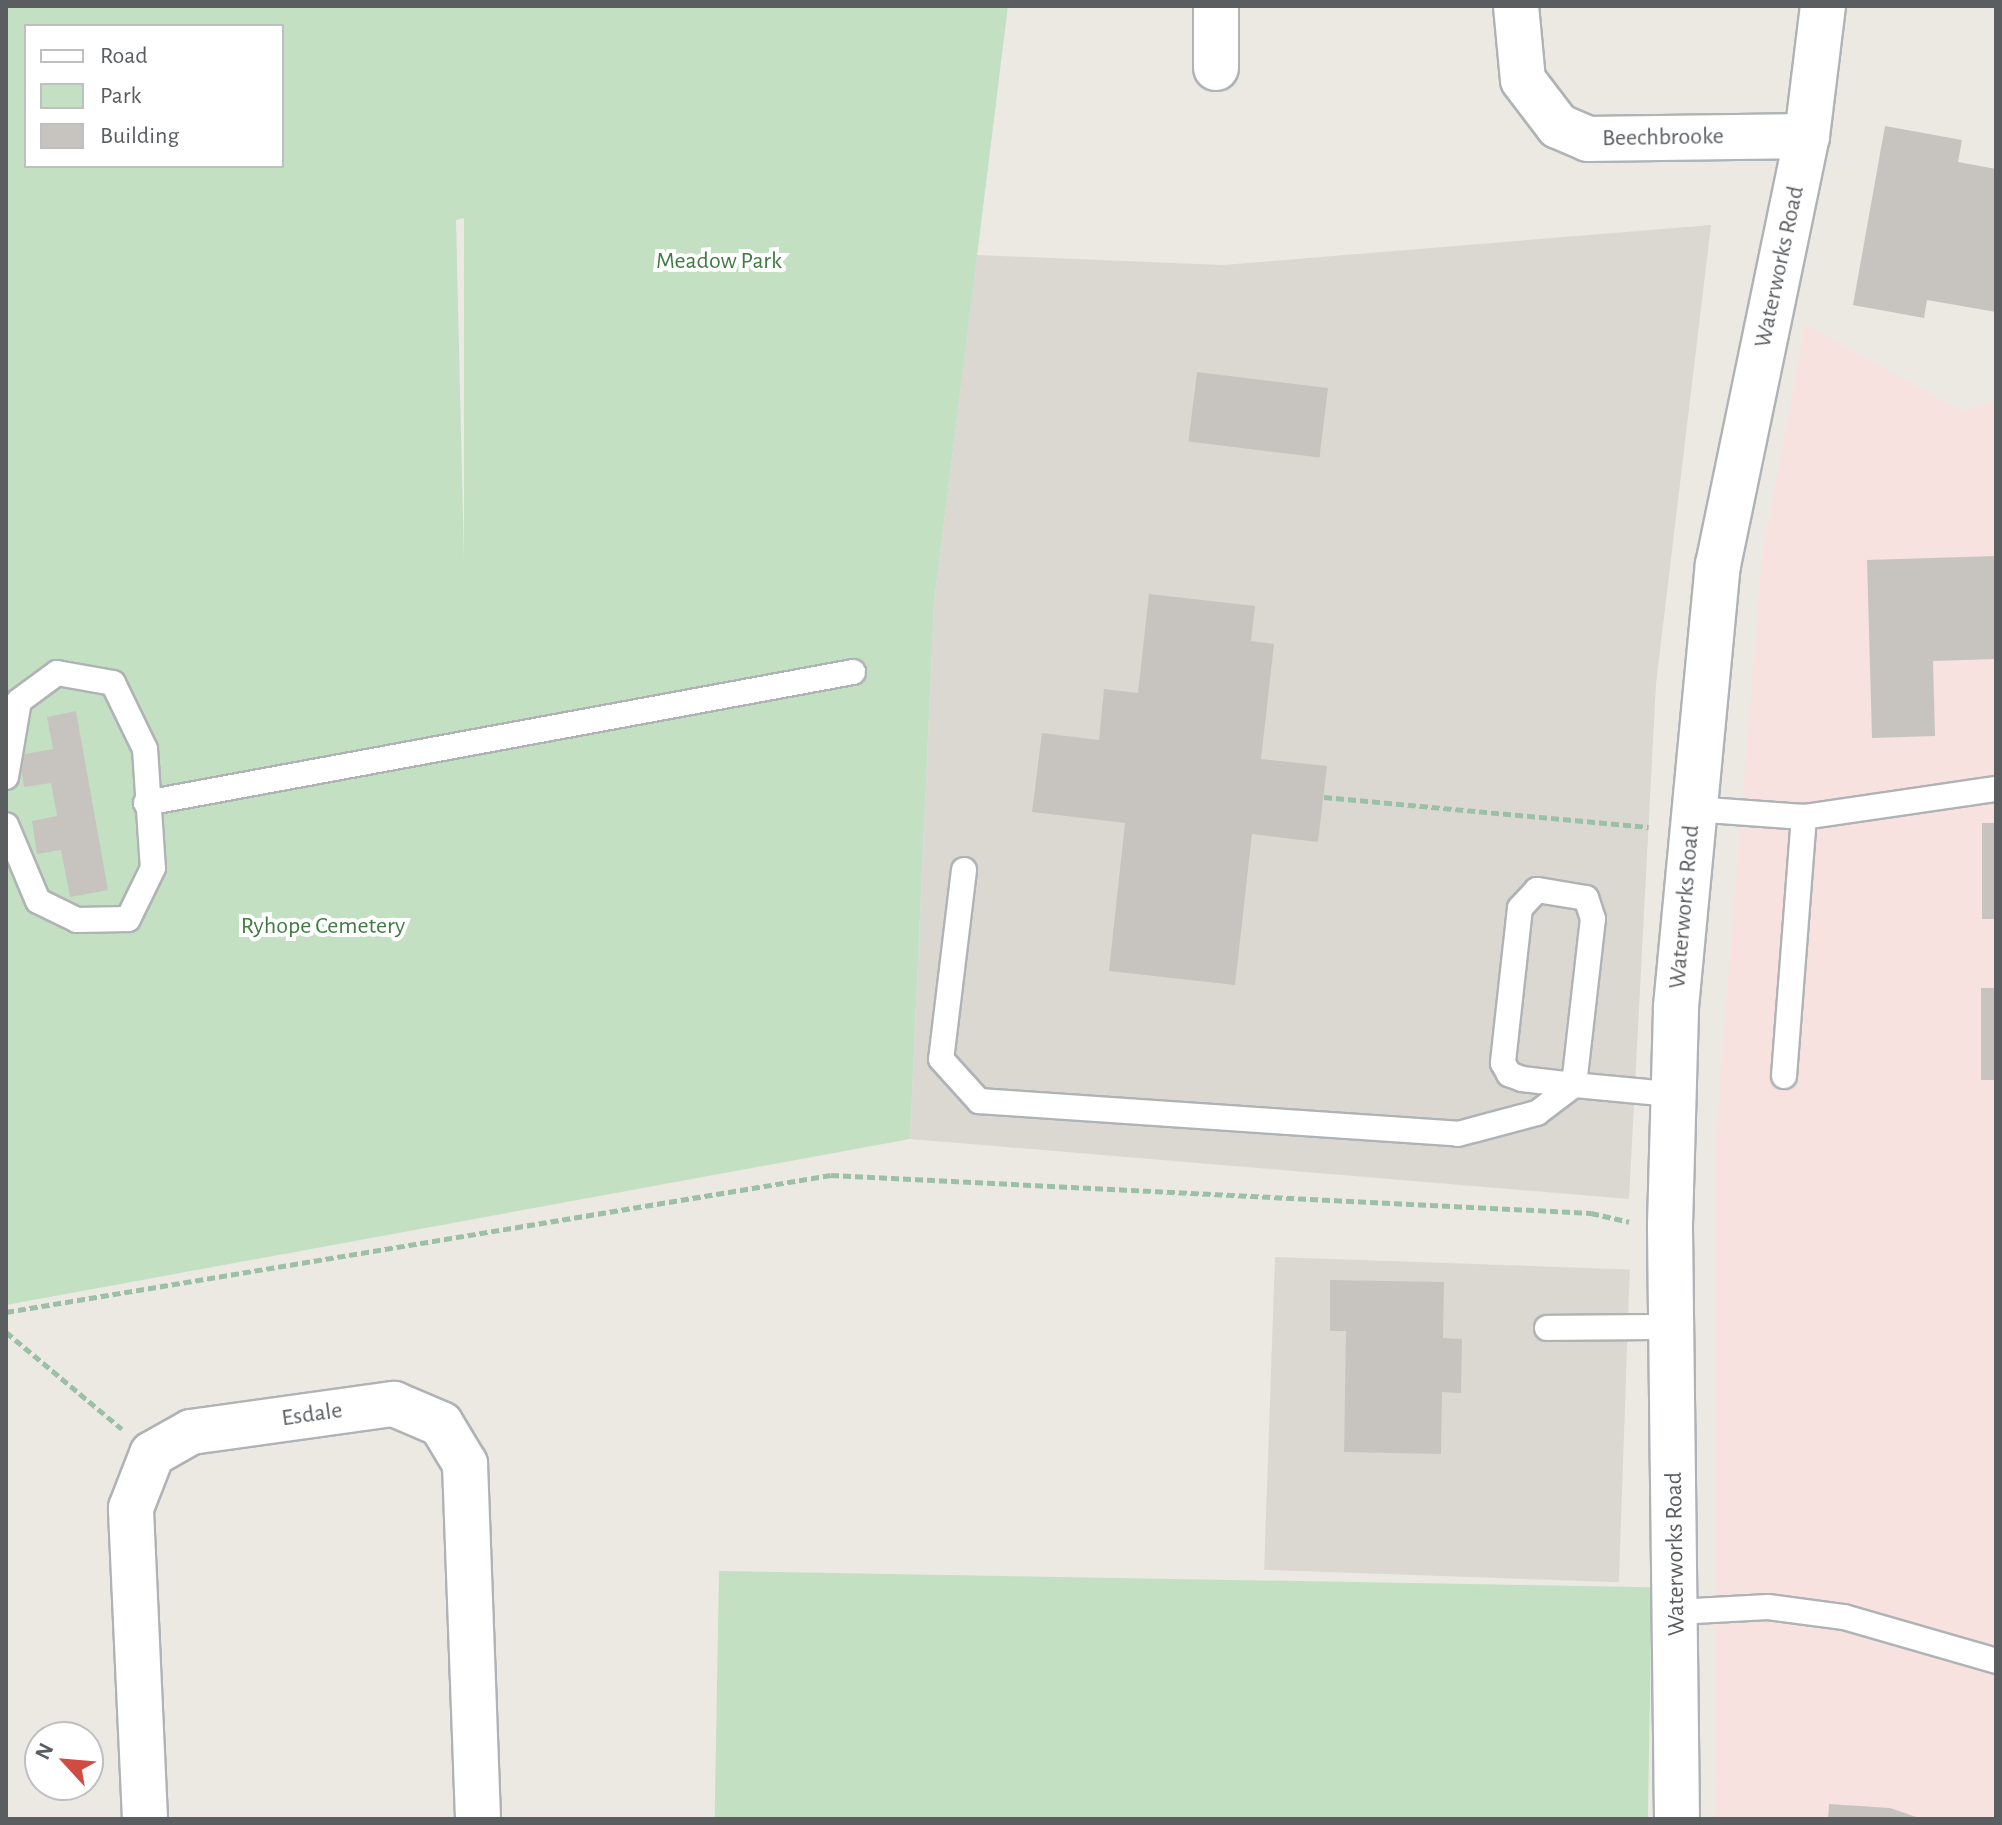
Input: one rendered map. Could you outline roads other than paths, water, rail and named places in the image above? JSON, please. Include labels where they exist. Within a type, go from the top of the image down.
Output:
[{"type":"street","points":[[1216,6],[1216,68]]},
{"type":"street","name":"Beechbrooke","points":[[1516,6],[1523,80],[1558,126],[1588,139],[1807,136]]},
{"type":"street","name":"Waterworks Road","points":[[1677,1819],[1670,1094],[1718,565],[1807,136],[1823,6]]},
{"type":"street","name":"Esdale","points":[[145,1819],[131,1508],[152,1454],[191,1432],[394,1404],[441,1424],[465,1464],[478,1819]]},
{"type":"lane","points":[[146,803],[853,672]]},
{"type":"lane","points":[[6,777],[19,701],[57,673],[113,683],[145,749],[146,803],[153,868],[128,919],[77,920],[38,901],[6,825]]},
{"type":"lane","points":[[1693,820],[1804,817],[1996,789]]},
{"type":"lane","points":[[1784,1076],[1804,817]]},
{"type":"lane","points":[[964,870],[941,1059],[979,1101],[1458,1134],[1537,1113],[1574,1085],[1593,919],[1586,898],[1537,890],[1520,908],[1503,1063],[1522,1079],[1574,1085],[1670,1094]]},
{"type":"lane","points":[[1547,1328],[1673,1327]]},
{"type":"lane","points":[[1676,1612],[1768,1607],[1844,1617],[1996,1661]]},
{"type":"park label","name":"Meadow Park","points":[[719,262]]},
{"type":"park label","name":"Ryhope Cemetery","points":[[323,927]]}]
